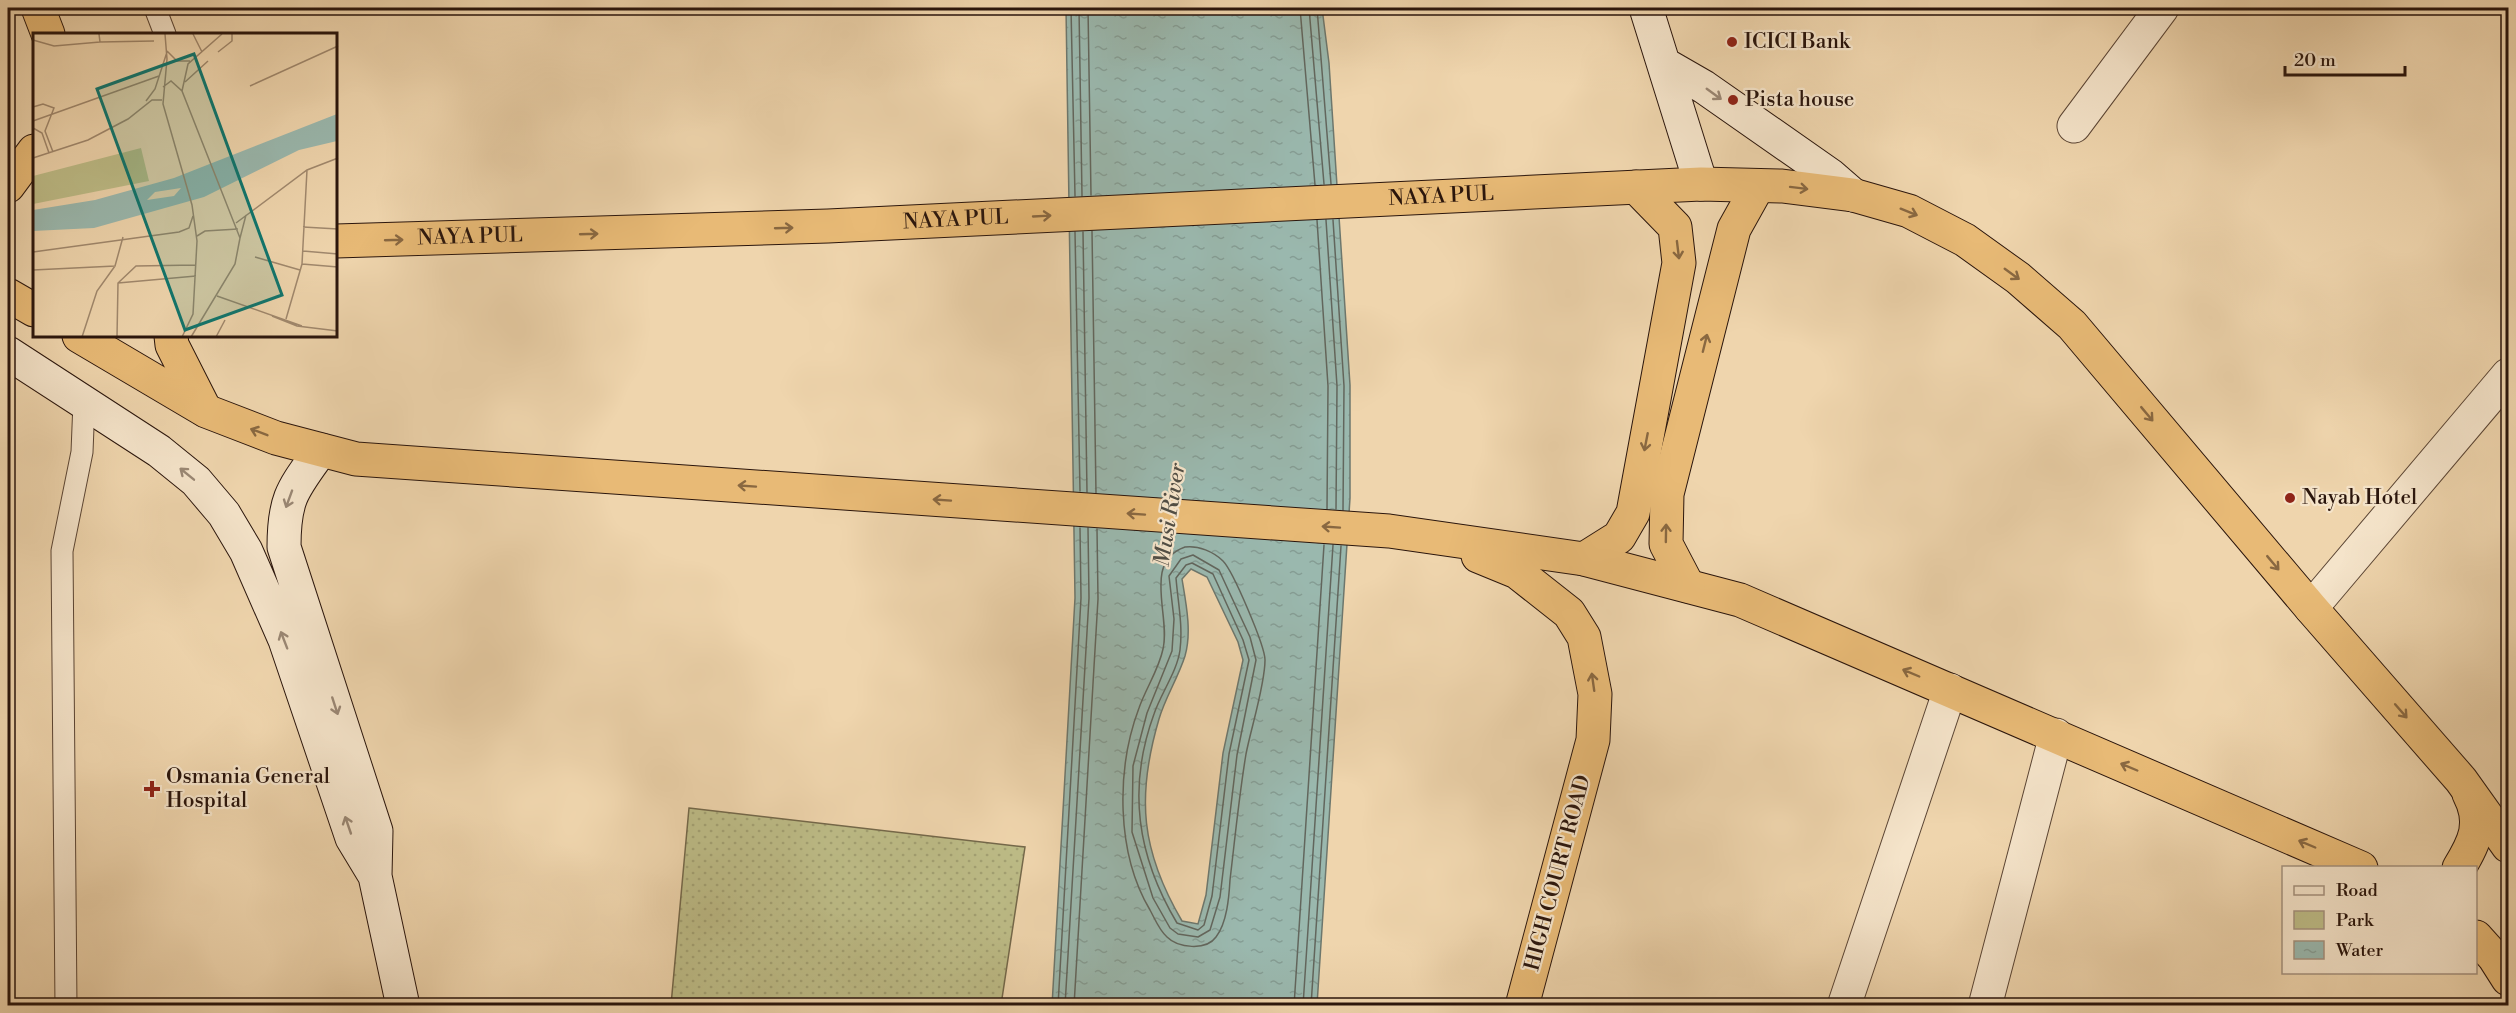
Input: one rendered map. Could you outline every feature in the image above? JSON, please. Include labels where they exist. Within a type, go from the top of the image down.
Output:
[{"type":"highway","points":[[38,8],[48,33]]},
{"type":"highway","points":[[8,186],[33,152]]},
{"type":"highway","name":"NAYA PUL","points":[[338,241],[828,226],[1575,188],[1701,184],[1758,186],[1853,195],[1910,211],[1965,240],[2018,278],[2072,326],[2311,608],[2461,780]]},
{"type":"highway","points":[[1688,586],[1666,544],[1667,494],[1734,229],[1758,186]]},
{"type":"highway","points":[[1584,560],[1618,537],[1633,513],[1679,264],[1675,227],[1636,187]]},
{"type":"highway","points":[[8,295],[33,309]]},
{"type":"highway","points":[[82,338],[206,411],[276,438],[356,459],[1389,531],[1584,560],[1740,600],[2359,866]]},
{"type":"highway","points":[[171,338],[181,366],[206,411]]},
{"type":"highway","name":"HIGH COURT ROAD","points":[[1389,531],[1478,556],[1517,572],[1569,613],[1584,637],[1595,694],[1593,740],[1522,1005]]},
{"type":"highway","points":[[2461,780],[2508,846]]},
{"type":"highway","points":[[2460,866],[2476,840],[2476,808],[2461,780]]},
{"type":"highway","points":[[2477,939],[2494,957],[2508,978]]},
{"type":"main road","points":[[1646,8],[1701,184]]},
{"type":"main road","points":[[2074,126],[2162,8]]},
{"type":"main road","points":[[1664,64],[1704,87],[1830,175],[1853,195]]},
{"type":"main road","points":[[8,353],[159,451],[196,481],[235,533],[246,551],[285,640],[352,838],[375,876]]},
{"type":"main road","points":[[2311,608],[2508,375]]},
{"type":"main road","points":[[321,450],[293,488],[284,515],[284,548],[376,831],[375,876],[404,1005]]},
{"type":"main road","points":[[1844,1005],[1950,690]]},
{"type":"main road","points":[[1985,1005],[2056,735]]},
{"type":"lane","points":[[155,8],[165,33]]},
{"type":"lane","points":[[66,1005],[62,551],[82,452],[84,402]]},
{"type":"green space","points":[[689,808],[1025,847],[1001,1005],[671,1005]]},
{"type":"water","name":"Musi River","points":[[1066,8],[1322,8],[1329,63],[1350,385],[1350,498],[1317,1005],[1052,1006],[1075,598]],"holes":[[[1191,569],[1207,577],[1238,642],[1243,660],[1223,753],[1206,895],[1198,924],[1182,921],[1168,895],[1151,847],[1146,823],[1145,799],[1147,774],[1159,719],[1187,647],[1188,618],[1182,579]]]},
{"type":"place","name":"ICICI Bank","points":[[1732,42]]},
{"type":"place","name":"Pista house","points":[[1733,100]]},
{"type":"place","name":"Nayab Hotel","points":[[2290,498]]},
{"type":"place","name":"Osmania General Hospital","points":[[152,789]]}]
